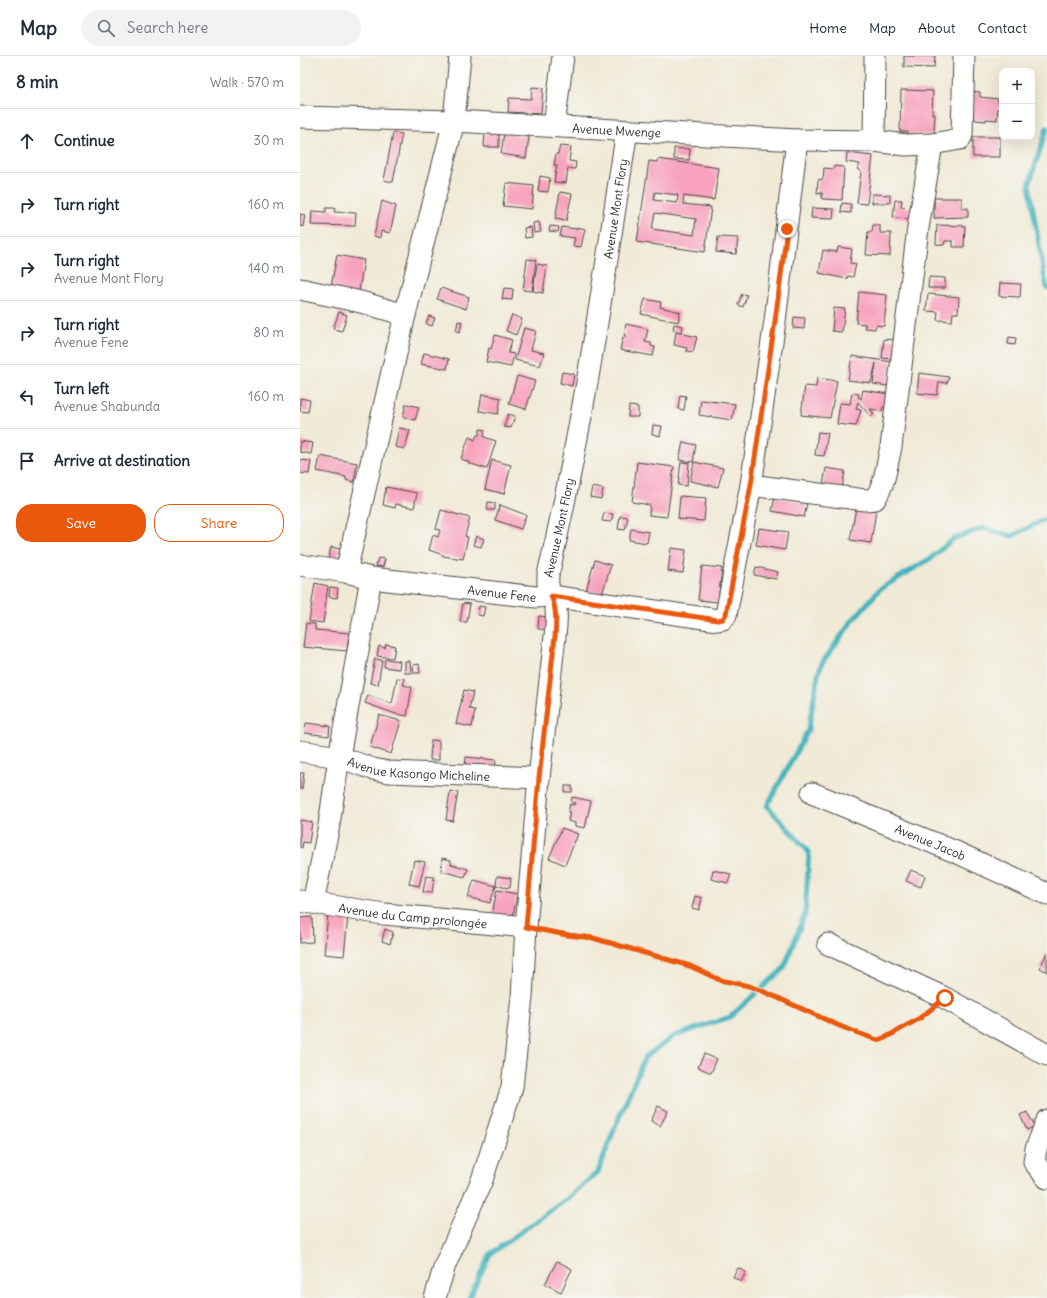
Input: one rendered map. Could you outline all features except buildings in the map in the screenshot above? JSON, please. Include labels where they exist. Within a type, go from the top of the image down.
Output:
[{"type":"street","points":[[346,572],[405,315],[454,121],[460,56]]},
{"type":"street","points":[[554,126],[563,56]]},
{"type":"street","points":[[874,141],[875,56]]},
{"type":"street","name":"Avenue Mwenge","points":[[300,117],[454,121],[797,140],[874,141],[906,145],[932,144],[960,139],[962,135],[964,56]]},
{"type":"street","name":"Avenue Mont Flory","points":[[435,1298],[445,1265],[482,1180],[512,1087],[522,997],[526,927],[539,778],[555,636],[555,604],[548,585],[548,575],[563,512],[593,350],[627,130]]},
{"type":"street","points":[[797,140],[775,321],[751,485],[865,500],[875,499],[878,494],[891,447],[918,228],[932,144]]},
{"type":"street","points":[[300,289],[361,302],[405,315]]},
{"type":"street","name":"Avenue Fene","points":[[300,565],[346,572],[371,578],[536,597],[551,596],[718,620],[723,619],[726,614],[751,485]]},
{"type":"street","points":[[307,902],[329,825],[339,757],[371,578]]},
{"type":"street","name":"Avenue Kasongo Micheline","points":[[300,751],[339,757],[373,769],[389,772],[539,778]]},
{"type":"street","name":"Avenue Jacob","points":[[812,793],[958,853],[1047,894]]},
{"type":"street","name":"Avenue du Camp prolongée","points":[[307,902],[384,914],[526,927]]},
{"type":"street","points":[[828,944],[945,998],[1047,1055]]},
{"type":"street","points":[[1047,1120],[1036,1149],[1034,1162],[1047,1178]]},
{"type":"path","points":[[526,927],[567,935],[593,938],[690,966],[720,980],[749,986],[767,993],[842,1027],[877,1040],[885,1038],[920,1018],[945,998]]},
{"type":"waterway","points":[[1047,128],[1029,185],[1047,288]]},
{"type":"waterway","points":[[763,987],[784,968],[805,914],[809,852],[767,806],[808,730],[818,675],[822,663],[852,621],[880,589],[931,558],[953,539],[983,528],[1012,536],[1047,518]]},
{"type":"waterway","points":[[469,1298],[490,1254],[568,1198],[598,1172],[615,1127],[645,1057],[674,1036],[730,1017],[755,994]]},
{"type":"route","points":[[787,229],[751,485],[731,595],[726,614],[723,619],[718,620],[551,596],[555,604],[555,636],[539,778],[526,927],[567,935],[593,938],[690,966],[720,980],[749,986],[767,993],[842,1027],[877,1040],[885,1038],[920,1018],[945,998]]}]
